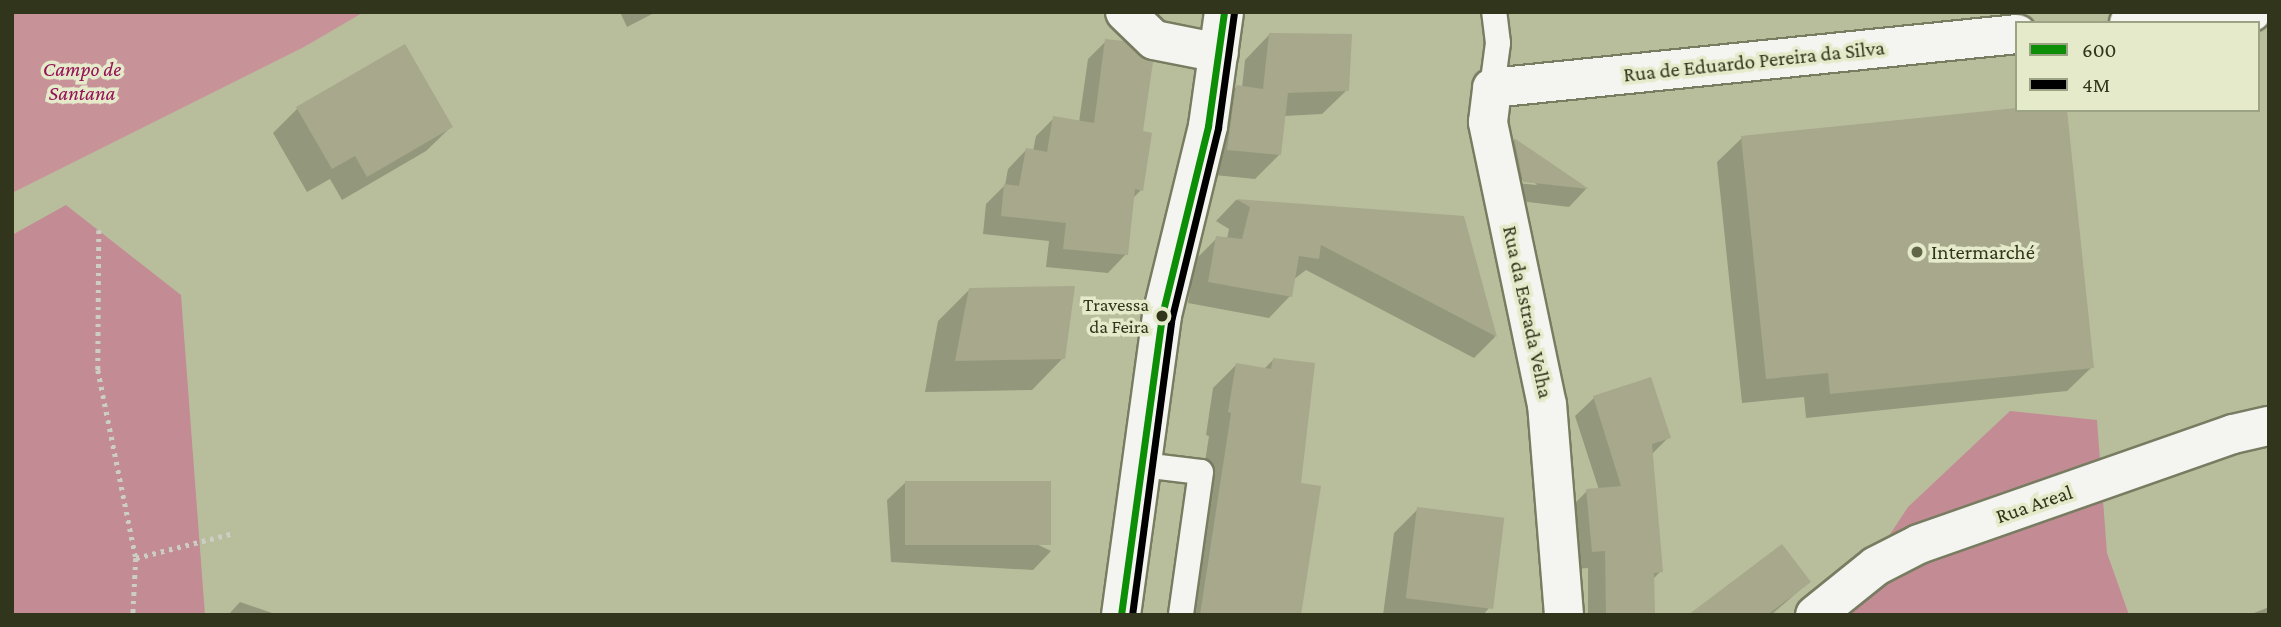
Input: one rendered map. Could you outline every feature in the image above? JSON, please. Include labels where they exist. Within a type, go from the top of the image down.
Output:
[{"type":"street","points":[[1125,12],[1154,40],[1219,53]]},
{"type":"street","points":[[1121,615],[1162,315],[1208,126],[1224,12]]},
{"type":"street","points":[[2151,21],[2252,12]]},
{"type":"street","name":"Rua de Eduardo Pereira da Silva","points":[[1492,88],[2015,34]]},
{"type":"street","name":"Rua da Estrada Velha","points":[[1492,88],[1488,122],[1547,405],[1564,615]]},
{"type":"street","name":"Rua Areal","points":[[1815,615],[1876,566],[1919,544],[2233,434],[2269,426]]},
{"type":"lane","name":"Rua da Estrada Velha","points":[[1492,88],[1498,43],[1494,12]]},
{"type":"lane","points":[[1143,465],[1201,472],[1181,615]]},
{"type":"path","points":[[99,230],[98,370],[135,558],[133,615]]},
{"type":"path","points":[[135,558],[234,533]]},
{"type":"green space","name":"Campo de Santana","points":[[12,12],[364,12],[304,47],[12,193]]},
{"type":"shaded area","points":[[66,205],[181,295],[205,615],[12,615],[12,235]]},
{"type":"shaded area","points":[[2010,411],[2097,420],[2107,553],[2129,615],[1817,615],[1850,595],[1908,507]]},
{"type":"building","points":[[1269,33],[1352,34],[1349,91],[1288,93],[1281,155],[1227,150],[1236,85],[1263,89]]},
{"type":"building","points":[[1105,39],[1124,41],[1139,56],[1153,62],[1143,131],[1152,133],[1143,191],[1135,189],[1128,255],[1063,249],[1066,223],[1001,216],[1004,184],[1019,186],[1026,148],[1047,152],[1053,116],[1094,123]]},
{"type":"building","points":[[405,44],[453,127],[367,177],[355,156],[332,169],[296,107]]},
{"type":"building","name":"Intermarché","points":[[2015,108],[2015,112],[2067,112],[2094,368],[1830,394],[1828,373],[1766,379],[1741,136]]},
{"type":"building","points":[[1514,138],[1589,189],[1523,182]]},
{"type":"building","points":[[1236,199],[1464,216],[1497,337],[1321,245],[1319,259],[1299,256],[1292,297],[1208,282],[1216,236],[1242,239],[1250,207]]},
{"type":"building","points":[[1075,286],[1065,359],[955,361],[969,288]]},
{"type":"building","points":[[1273,358],[1315,363],[1301,483],[1321,486],[1301,615],[1200,615],[1231,413],[1228,412],[1236,363],[1271,369]]},
{"type":"building","points":[[1651,377],[1671,438],[1652,444],[1663,572],[1654,573],[1655,615],[1606,615],[1605,551],[1592,552],[1586,489],[1621,486],[1593,396]]},
{"type":"building","points":[[905,481],[1051,481],[1051,545],[905,545]]},
{"type":"building","points":[[1417,507],[1504,518],[1493,609],[1406,598]]},
{"type":"building","points":[[1782,544],[1811,582],[1767,615],[1688,615]]},
{"type":"transit line","name":"600","points":[[1121,615],[1162,315],[1208,126],[1224,12]]},
{"type":"transit line","name":"4M","points":[[1132,615],[1172,317],[1218,128],[1234,13]]},
{"type":"place","name":"Intermarché","points":[[1917,252]]},
{"type":"place","name":"Travessa da Feira","points":[[1162,316]]}]
